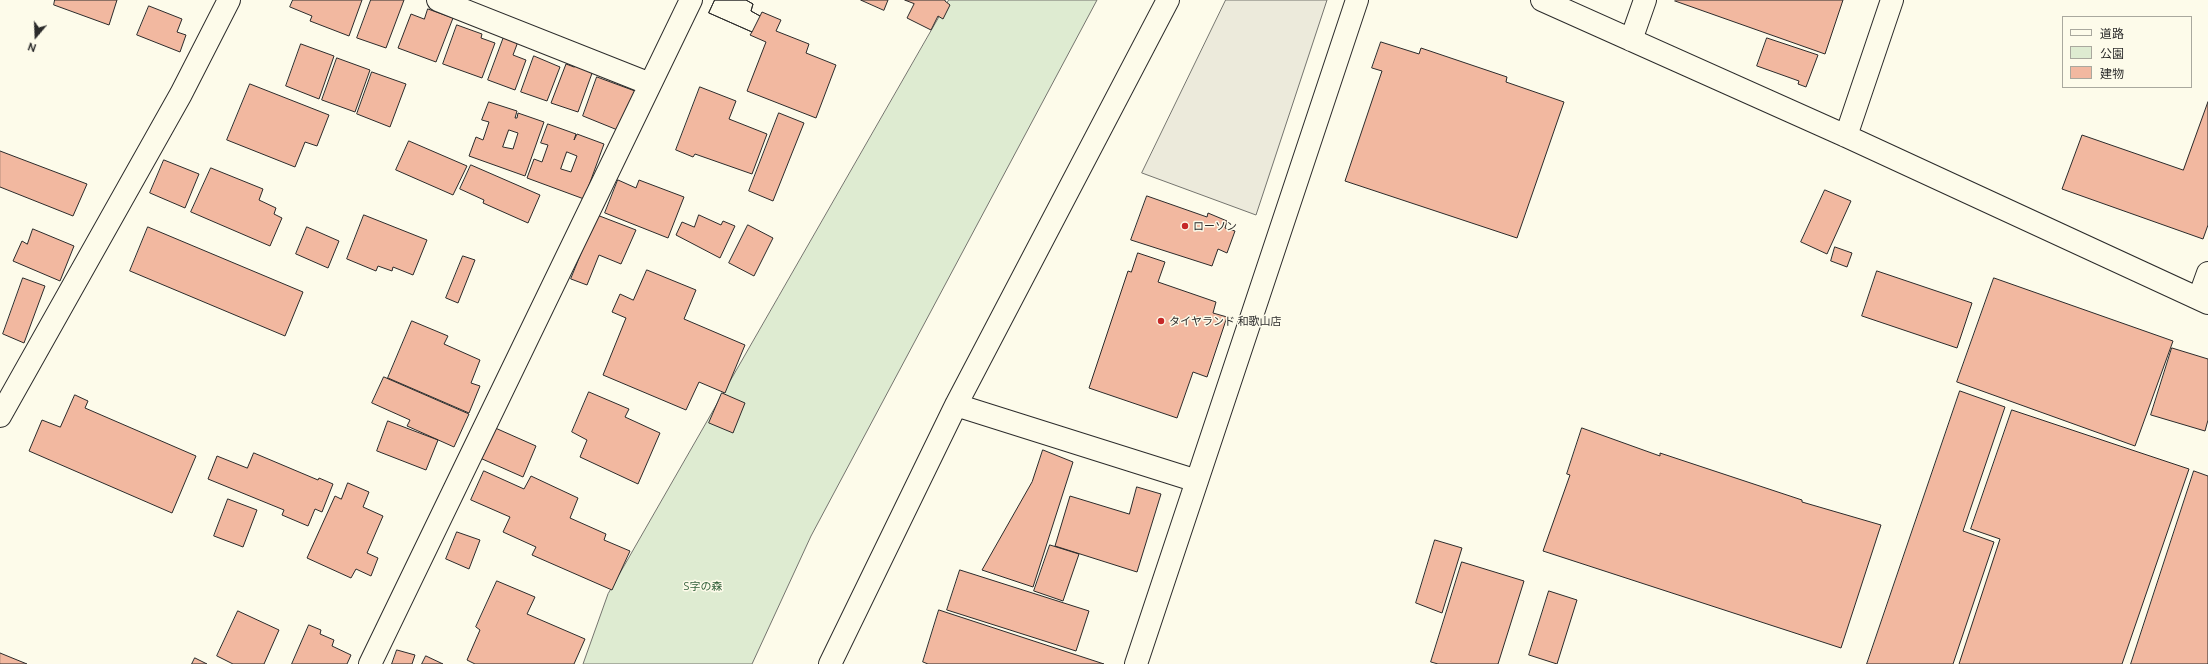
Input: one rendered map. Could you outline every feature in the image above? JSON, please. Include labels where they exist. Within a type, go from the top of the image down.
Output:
[{"type":"street","points":[[0,416],[178,100],[229,0]]},
{"type":"street","points":[[438,0],[650,84]]},
{"type":"street","points":[[370,664],[691,0]]},
{"type":"street","points":[[830,664],[956,404],[1168,0]]},
{"type":"street","points":[[1140,663],[1197,481],[1357,0]]},
{"type":"street","points":[[1542,0],[1846,136],[2203,301],[2208,273]]},
{"type":"street","points":[[1631,40],[1644,0]]},
{"type":"street","points":[[1846,136],[1892,0]]},
{"type":"street","points":[[956,404],[1197,481]]},
{"type":"green space","name":"S字の森","points":[[949,0],[1097,0],[811,536],[752,664],[583,664],[608,594]]},
{"type":"shaded area","points":[[1226,0],[1327,0],[1256,215],[1142,173]]},
{"type":"building","points":[[55,0],[117,0],[109,25],[54,5]]},
{"type":"building","points":[[293,0],[362,0],[349,36],[310,21],[312,16],[290,7]]},
{"type":"building","points":[[371,0],[404,0],[386,48],[357,38]]},
{"type":"building","points":[[715,0],[746,0],[753,4],[751,11],[760,16],[752,32],[709,13]]},
{"type":"building","points":[[715,0],[746,0],[753,4],[751,11],[760,16],[762,12],[781,20],[776,31],[809,44],[806,53],[836,65],[816,118],[747,91],[766,42],[750,35],[752,32],[709,13]]},
{"type":"building","points":[[861,0],[888,0],[884,10]]},
{"type":"building","points":[[905,0],[945,0],[950,5],[943,19],[938,16],[931,30],[907,18],[914,4]]},
{"type":"building","points":[[1843,0],[1825,54],[1675,1]]},
{"type":"building","points":[[149,6],[182,19],[177,32],[186,35],[180,52],[137,35]]},
{"type":"building","points":[[428,9],[453,18],[436,62],[398,48],[411,14],[424,19]]},
{"type":"building","points":[[457,25],[482,34],[481,38],[495,43],[482,78],[443,64]]},
{"type":"building","points":[[505,34],[519,39],[513,55],[526,60],[515,90],[488,80]]},
{"type":"building","points":[[1767,38],[1818,55],[1806,87],[1798,84],[1799,81],[1757,66]]},
{"type":"building","points":[[1381,42],[1419,54],[1421,48],[1507,77],[1506,82],[1564,102],[1517,238],[1345,181],[1382,71],[1372,68]]},
{"type":"building","points":[[301,44],[334,56],[319,99],[286,86]]},
{"type":"building","points":[[534,56],[560,67],[547,101],[521,92]]},
{"type":"building","points":[[337,58],[370,70],[355,112],[322,100]]},
{"type":"building","points":[[577,59],[595,65],[578,112],[551,103],[566,64],[574,67]]},
{"type":"building","points":[[372,72],[406,84],[390,127],[357,114]]},
{"type":"building","points":[[597,77],[635,91],[620,131],[583,116]]},
{"type":"building","points":[[250,84],[329,115],[317,146],[305,142],[295,167],[227,140]]},
{"type":"building","points":[[700,87],[736,101],[729,119],[767,134],[752,174],[695,154],[693,157],[676,150]]},
{"type":"building","points":[[489,102],[517,111],[515,118],[517,118],[518,113],[544,122],[525,176],[469,156],[476,137],[483,140],[489,122],[482,120]],"holes":[[[509,130],[518,133],[513,149],[503,147]]]},
{"type":"building","points":[[2208,102],[2208,225],[2203,239],[2062,189],[2082,135],[2183,170]]},
{"type":"building","points":[[779,113],[804,123],[773,201],[749,191]]},
{"type":"building","points":[[548,124],[576,134],[574,140],[577,134],[604,144],[584,199],[527,178],[534,159],[542,162],[548,145],[541,143]],"holes":[[[567,152],[577,156],[571,172],[561,169]]]},
{"type":"building","points":[[409,141],[467,166],[453,195],[396,170]]},
{"type":"building","points":[[0,151],[87,184],[73,216],[0,187]]},
{"type":"building","points":[[164,160],[199,174],[185,208],[150,193]]},
{"type":"building","points":[[471,165],[540,195],[528,223],[483,203],[484,200],[460,189]]},
{"type":"building","points":[[211,168],[263,189],[259,200],[276,208],[274,214],[282,218],[270,246],[191,212]]},
{"type":"building","points":[[618,180],[636,188],[639,180],[684,197],[668,238],[605,213]]},
{"type":"building","points":[[1825,190],[1851,201],[1827,254],[1801,242]]},
{"type":"building","points":[[1147,196],[1207,217],[1208,213],[1227,221],[1225,228],[1235,231],[1227,253],[1218,249],[1212,266],[1131,240]]},
{"type":"building","points":[[364,215],[427,240],[413,275],[393,267],[392,271],[378,266],[376,271],[347,259]]},
{"type":"building","points":[[597,215],[636,230],[621,264],[599,255],[587,285],[571,279]]},
{"type":"building","points":[[699,215],[721,225],[723,221],[735,226],[720,258],[676,235],[682,222],[694,227]]},
{"type":"building","points":[[748,225],[773,238],[754,276],[729,263]]},
{"type":"building","points":[[148,227],[303,292],[285,336],[130,271]]},
{"type":"building","points":[[307,227],[339,241],[328,268],[296,254]]},
{"type":"building","points":[[33,229],[74,246],[60,281],[13,261],[22,241],[27,244]]},
{"type":"building","points":[[1835,247],[1852,253],[1847,267],[1831,261]]},
{"type":"building","points":[[1138,253],[1165,262],[1158,282],[1216,302],[1213,313],[1227,317],[1207,377],[1193,372],[1177,418],[1089,388],[1128,271],[1131,272]]},
{"type":"building","points":[[463,256],[475,260],[458,303],[446,298]]},
{"type":"building","points":[[647,270],[696,290],[684,319],[745,345],[725,393],[699,382],[686,410],[603,375],[626,318],[612,312],[620,294],[633,300]]},
{"type":"building","points":[[1877,271],[1972,303],[1957,348],[1862,316]]},
{"type":"building","points":[[23,278],[45,286],[24,343],[3,334]]},
{"type":"building","points":[[1994,278],[2173,341],[2135,446],[1957,382]]},
{"type":"building","points":[[412,321],[448,336],[444,344],[480,360],[471,383],[480,386],[469,413],[388,378]]},
{"type":"building","points":[[2172,348],[2208,359],[2208,420],[2205,431],[2151,415]]},
{"type":"building","points":[[384,377],[469,414],[454,447],[407,426],[410,420],[372,403]]},
{"type":"building","points":[[1960,391],[2005,407],[1963,531],[1994,542],[1953,664],[1867,664]]},
{"type":"building","points":[[589,392],[629,409],[625,417],[660,433],[638,484],[580,457],[587,440],[572,432]]},
{"type":"building","points":[[722,393],[745,403],[733,433],[709,423]]},
{"type":"building","points":[[75,395],[88,401],[85,408],[196,456],[172,513],[29,451],[42,420],[60,427]]},
{"type":"building","points":[[2012,410],[2189,469],[2122,664],[1959,664],[2000,539],[1971,529]]},
{"type":"building","points":[[388,421],[438,440],[426,470],[377,451]]},
{"type":"building","points":[[493,427],[536,446],[523,477],[480,458]]},
{"type":"building","points":[[1582,428],[1660,456],[1660,453],[1802,500],[1802,502],[1881,525],[1841,648],[1543,551],[1570,475],[1567,474]]},
{"type":"building","points":[[1043,450],[1073,462],[1033,587],[982,570],[1032,482]]},
{"type":"building","points":[[254,453],[318,480],[319,478],[333,484],[322,512],[315,509],[308,526],[282,515],[284,510],[208,479],[217,456],[247,468]]},
{"type":"building","points":[[484,471],[524,489],[531,476],[578,498],[570,518],[606,534],[604,540],[630,551],[612,590],[532,555],[536,547],[503,532],[510,517],[471,500]]},
{"type":"building","points":[[2194,471],[2208,476],[2208,664],[2131,664]]},
{"type":"building","points":[[348,483],[369,492],[363,507],[383,516],[367,553],[378,558],[371,576],[356,569],[351,578],[307,558],[335,496],[341,499]]},
{"type":"building","points":[[1137,487],[1161,494],[1137,572],[1055,546],[1070,496],[1129,514]]},
{"type":"building","points":[[228,499],[257,510],[243,547],[214,536]]},
{"type":"building","points":[[457,532],[480,540],[469,569],[446,559]]},
{"type":"building","points":[[1435,540],[1462,548],[1442,613],[1416,603]]},
{"type":"building","points":[[1050,545],[1079,554],[1063,601],[1034,591]]},
{"type":"building","points":[[1462,562],[1524,581],[1498,664],[1438,664],[1431,662]]},
{"type":"building","points":[[960,570],[1089,611],[1076,651],[947,610]]},
{"type":"building","points":[[497,581],[535,597],[527,614],[585,639],[574,664],[475,664],[467,660],[480,630],[476,627]]},
{"type":"building","points":[[1549,591],[1577,600],[1557,664],[1529,655]]},
{"type":"building","points":[[939,610],[1104,664],[928,664],[923,662]]},
{"type":"building","points":[[238,611],[279,630],[264,664],[233,664],[217,656]]},
{"type":"building","points":[[309,625],[321,630],[320,634],[334,640],[332,646],[351,655],[347,664],[292,664]]},
{"type":"building","points":[[397,650],[415,655],[412,664],[392,664]]},
{"type":"building","points":[[0,653],[27,664],[0,664]]},
{"type":"building","points":[[426,656],[443,664],[422,664]]},
{"type":"building","points":[[195,658],[207,664],[192,664]]},
{"type":"place","name":"ローソン","points":[[1185,226]]},
{"type":"place","name":"タイヤランド 和歌山店","points":[[1161,321]]}]
